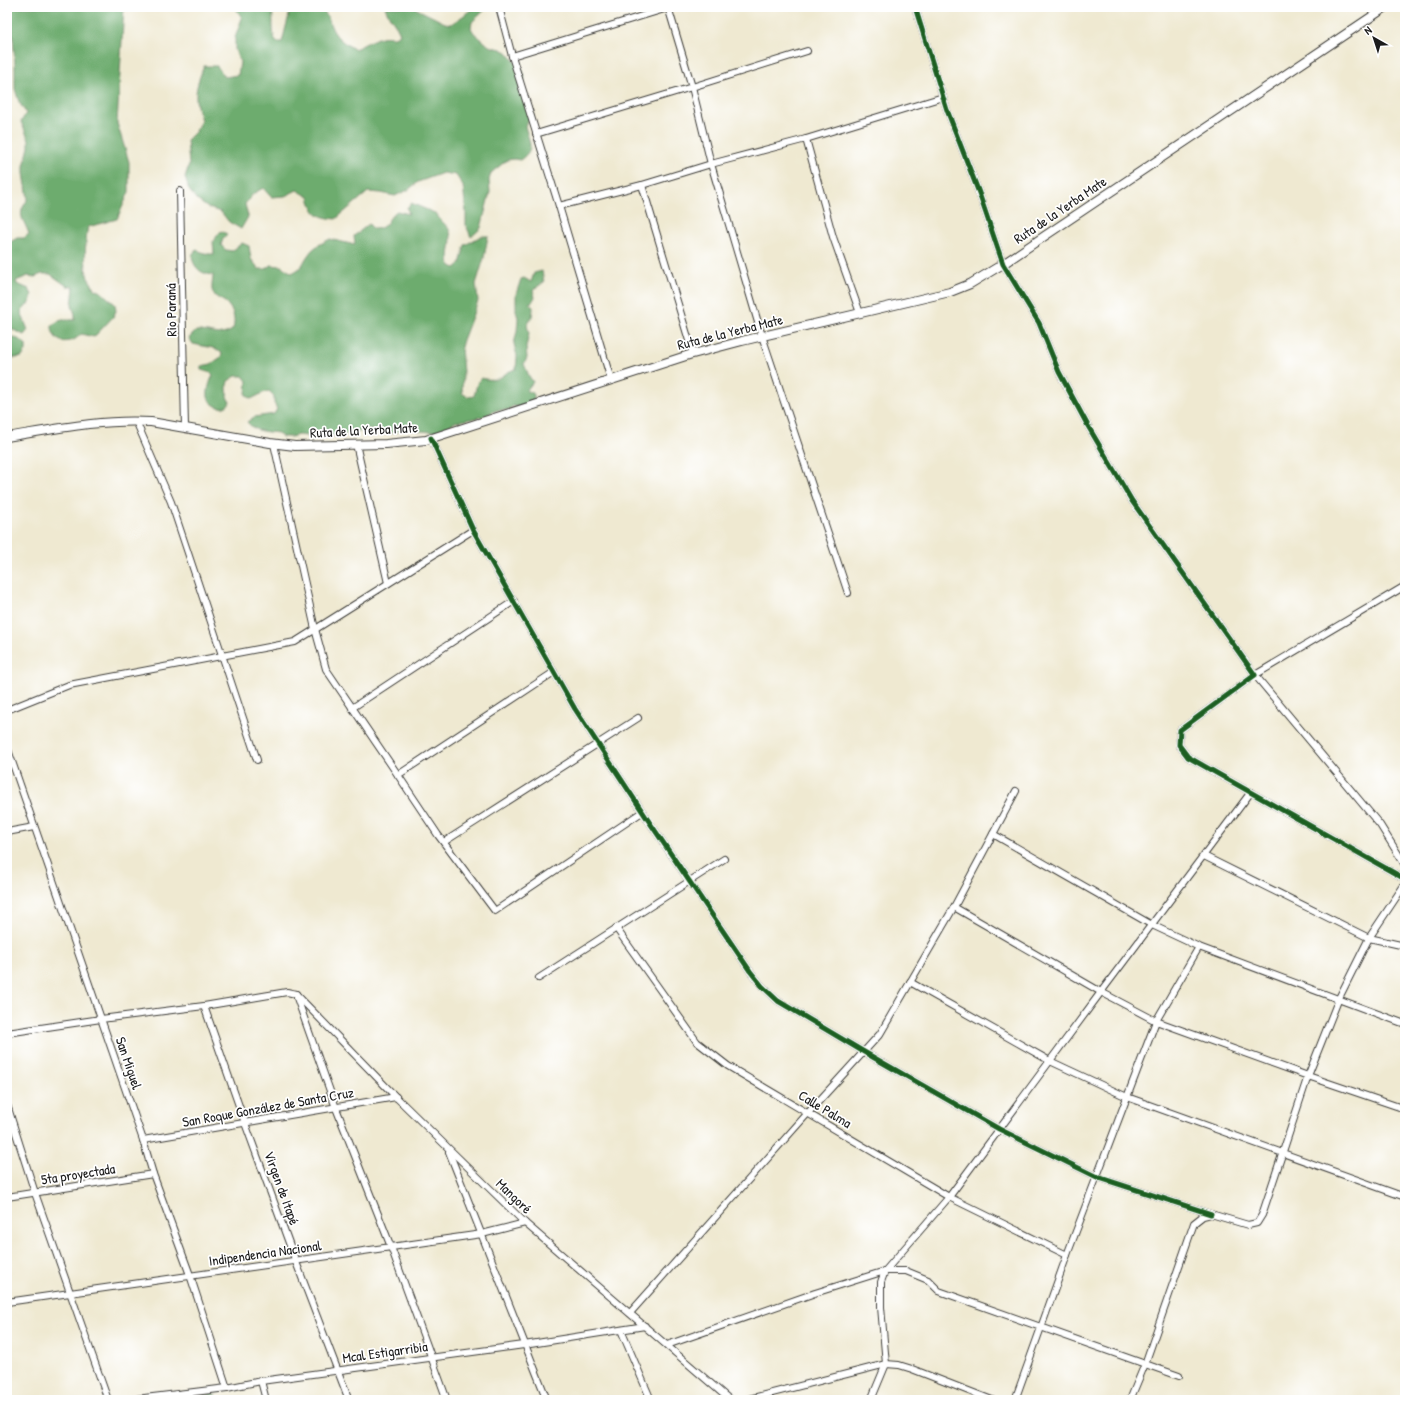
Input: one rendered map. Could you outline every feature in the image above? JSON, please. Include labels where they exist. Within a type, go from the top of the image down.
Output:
[{"type":"main road","name":"Ruta de la Yerba Mate","points":[[7,437],[96,423],[136,421],[151,422],[274,444],[295,446],[405,442],[431,438],[693,354],[955,290],[970,284],[1003,264],[1386,7]]},
{"type":"street","points":[[499,7],[512,56],[611,380]]},
{"type":"street","points":[[512,56],[669,7],[692,87],[711,164],[762,336],[848,593]]},
{"type":"street","points":[[915,7],[942,97],[979,193],[1003,264],[1039,323],[1059,372],[1088,426],[1132,501],[1255,675],[1380,825],[1405,865]]},
{"type":"street","points":[[536,134],[807,51]]},
{"type":"street","points":[[559,206],[642,185],[711,164],[806,139],[942,97]]},
{"type":"street","points":[[806,139],[833,237],[860,313]]},
{"type":"street","points":[[642,185],[693,354]]},
{"type":"street","name":"Rio Paraná","points":[[180,191],[185,428]]},
{"type":"street","points":[[136,421],[171,502],[257,760]]},
{"type":"street","points":[[431,438],[473,530],[575,709],[642,812],[750,971],[762,986],[778,1001],[999,1130],[1096,1177],[1248,1225],[1257,1223],[1262,1215],[1308,1076],[1339,998],[1369,938],[1405,884]]},
{"type":"street","points":[[274,444],[315,629],[326,670],[444,842],[495,911],[642,812]]},
{"type":"street","points":[[356,444],[388,583]]},
{"type":"street","points":[[7,710],[69,685],[295,642],[473,530]]},
{"type":"street","points":[[1405,586],[1255,675],[1180,730],[1179,746],[1188,757],[1405,879]]},
{"type":"street","points":[[352,708],[514,601]]},
{"type":"street","points":[[398,775],[554,672]]},
{"type":"street","points":[[444,842],[638,718]]},
{"type":"street","name":"San Miguel","points":[[7,747],[143,1140],[153,1174],[190,1275],[227,1388]]},
{"type":"street","points":[[630,1313],[880,1034],[954,906],[1016,791]]},
{"type":"street","points":[[871,1400],[886,1364],[881,1307],[881,1282],[885,1271],[949,1197],[1100,992],[1152,926],[1251,792]]},
{"type":"street","points":[[7,832],[34,827]]},
{"type":"street","points":[[993,834],[1152,926],[1199,947],[1339,998],[1405,1024]]},
{"type":"street","points":[[1204,856],[1369,938],[1405,946]]},
{"type":"street","points":[[539,978],[724,859]]},
{"type":"street","points":[[954,906],[1100,992],[1156,1021],[1308,1076],[1405,1109]]},
{"type":"street","name":"Calle Palma","points":[[616,928],[697,1042],[728,1066],[949,1197],[1067,1255]]},
{"type":"street","points":[[1015,1400],[1096,1177],[1156,1021],[1199,947]]},
{"type":"street","points":[[910,982],[1050,1061],[1127,1097],[1405,1197]]},
{"type":"street","points":[[7,1033],[204,1006],[287,992],[296,994],[336,1108],[391,1247],[447,1400]]},
{"type":"street","name":"Mangoré","points":[[296,994],[396,1097],[525,1224],[667,1344],[730,1400]]},
{"type":"street","name":"Virgen de Itapé","points":[[204,1006],[296,1262],[339,1370],[349,1400]]},
{"type":"street","name":"San Roque González de Santa Cruz","points":[[143,1140],[396,1097]]},
{"type":"street","points":[[7,1106],[35,1193],[108,1400]]},
{"type":"street","points":[[448,1149],[524,1345],[547,1400]]},
{"type":"street","name":"5ta proyectada","points":[[7,1197],[153,1174]]},
{"type":"street","points":[[1130,1400],[1145,1364],[1191,1229],[1194,1223],[1203,1216],[1210,1214]]},
{"type":"street","name":"Indipendencia Nacional","points":[[7,1302],[190,1275],[296,1262],[482,1234],[525,1224]]},
{"type":"street","points":[[667,1344],[815,1293],[885,1271],[906,1271],[928,1280],[939,1291],[1179,1376]]},
{"type":"street","name":"Mcal Estigarribia","points":[[128,1400],[227,1388],[261,1381],[524,1345],[645,1326]]},
{"type":"street","points":[[621,1330],[651,1400]]},
{"type":"street","points":[[745,1400],[886,1364],[899,1365],[912,1369],[992,1400]]},
{"type":"street","points":[[261,1381],[266,1400]]},
{"type":"green space","points":[[9,7],[124,7],[117,123],[129,162],[129,192],[117,219],[88,227],[85,252],[88,278],[94,289],[100,291],[115,304],[116,311],[113,317],[94,337],[81,334],[74,340],[65,342],[59,340],[55,336],[52,326],[55,323],[63,320],[75,320],[75,314],[72,306],[74,287],[67,286],[50,274],[42,274],[35,277],[28,276],[16,281],[17,284],[29,289],[32,295],[30,302],[21,312],[28,330],[24,335],[7,327],[7,244],[17,238],[24,238],[29,234],[21,213],[28,199],[24,166],[29,147],[29,140],[21,122],[26,113],[19,102],[15,89],[15,64]]},
{"type":"green space","points":[[235,7],[272,7],[274,38],[276,42],[282,42],[291,7],[319,7],[327,16],[336,35],[343,42],[354,49],[378,38],[395,37],[400,34],[385,7],[413,7],[445,23],[451,24],[474,7],[488,7],[472,22],[471,28],[474,33],[489,46],[507,52],[523,71],[525,77],[522,90],[533,115],[525,126],[530,145],[528,152],[520,160],[507,160],[491,173],[489,180],[490,192],[481,228],[471,237],[466,225],[463,186],[456,175],[443,173],[418,182],[408,190],[395,196],[368,192],[336,219],[318,214],[313,208],[309,197],[297,190],[285,196],[271,197],[263,188],[253,194],[245,204],[248,217],[241,229],[229,222],[221,212],[208,208],[197,200],[189,190],[185,177],[189,165],[187,140],[196,131],[201,120],[196,99],[197,87],[204,66],[217,66],[225,77],[238,75],[240,62],[235,50],[235,38],[242,18]]},
{"type":"green space","points":[[411,203],[437,214],[449,229],[451,240],[449,261],[450,265],[455,268],[460,264],[465,245],[481,236],[488,236],[484,258],[476,284],[478,301],[461,347],[463,373],[462,393],[468,397],[474,396],[477,384],[481,378],[488,380],[498,379],[516,369],[517,356],[514,344],[518,318],[516,311],[516,294],[521,279],[524,278],[531,282],[534,273],[542,271],[544,282],[533,290],[535,297],[532,302],[529,303],[533,307],[530,321],[527,325],[529,334],[526,347],[527,358],[524,364],[533,382],[526,391],[532,392],[534,395],[531,404],[520,407],[513,406],[508,410],[497,410],[482,417],[455,422],[433,432],[420,431],[410,427],[400,429],[398,432],[386,434],[379,434],[374,430],[370,430],[350,432],[338,437],[321,432],[307,436],[298,435],[282,437],[278,433],[257,430],[250,426],[247,422],[254,417],[274,414],[277,409],[274,403],[274,396],[269,391],[251,399],[246,395],[247,381],[243,376],[236,376],[228,381],[227,397],[230,402],[227,405],[224,407],[218,407],[211,403],[208,397],[208,391],[213,375],[201,370],[201,366],[211,364],[221,357],[222,353],[213,348],[193,344],[189,338],[196,331],[220,334],[229,332],[233,329],[234,318],[228,305],[213,293],[213,275],[201,272],[196,267],[192,255],[196,250],[208,254],[214,254],[213,241],[221,231],[227,234],[221,245],[226,250],[232,251],[242,243],[249,246],[251,259],[259,269],[266,269],[271,265],[281,266],[292,273],[301,267],[311,251],[319,245],[330,239],[355,245],[354,236],[369,224],[373,229],[378,229],[385,225],[397,211],[409,214],[407,208]]},
{"type":"green space","points":[[7,334],[22,341],[26,345],[26,351],[22,357],[15,358],[7,356]]},
{"type":"green space","points":[[212,1394],[221,1400],[140,1400],[163,1396],[179,1399],[195,1398]]},
{"type":"cycle path","points":[[915,7],[947,110],[979,193],[1003,264],[1039,323],[1059,372],[1088,426],[1132,501],[1255,675],[1180,730],[1179,745],[1188,757],[1405,879]]},
{"type":"cycle path","points":[[431,438],[473,530],[575,709],[650,823],[750,971],[762,986],[778,1001],[999,1129],[1097,1177],[1211,1214]]}]
